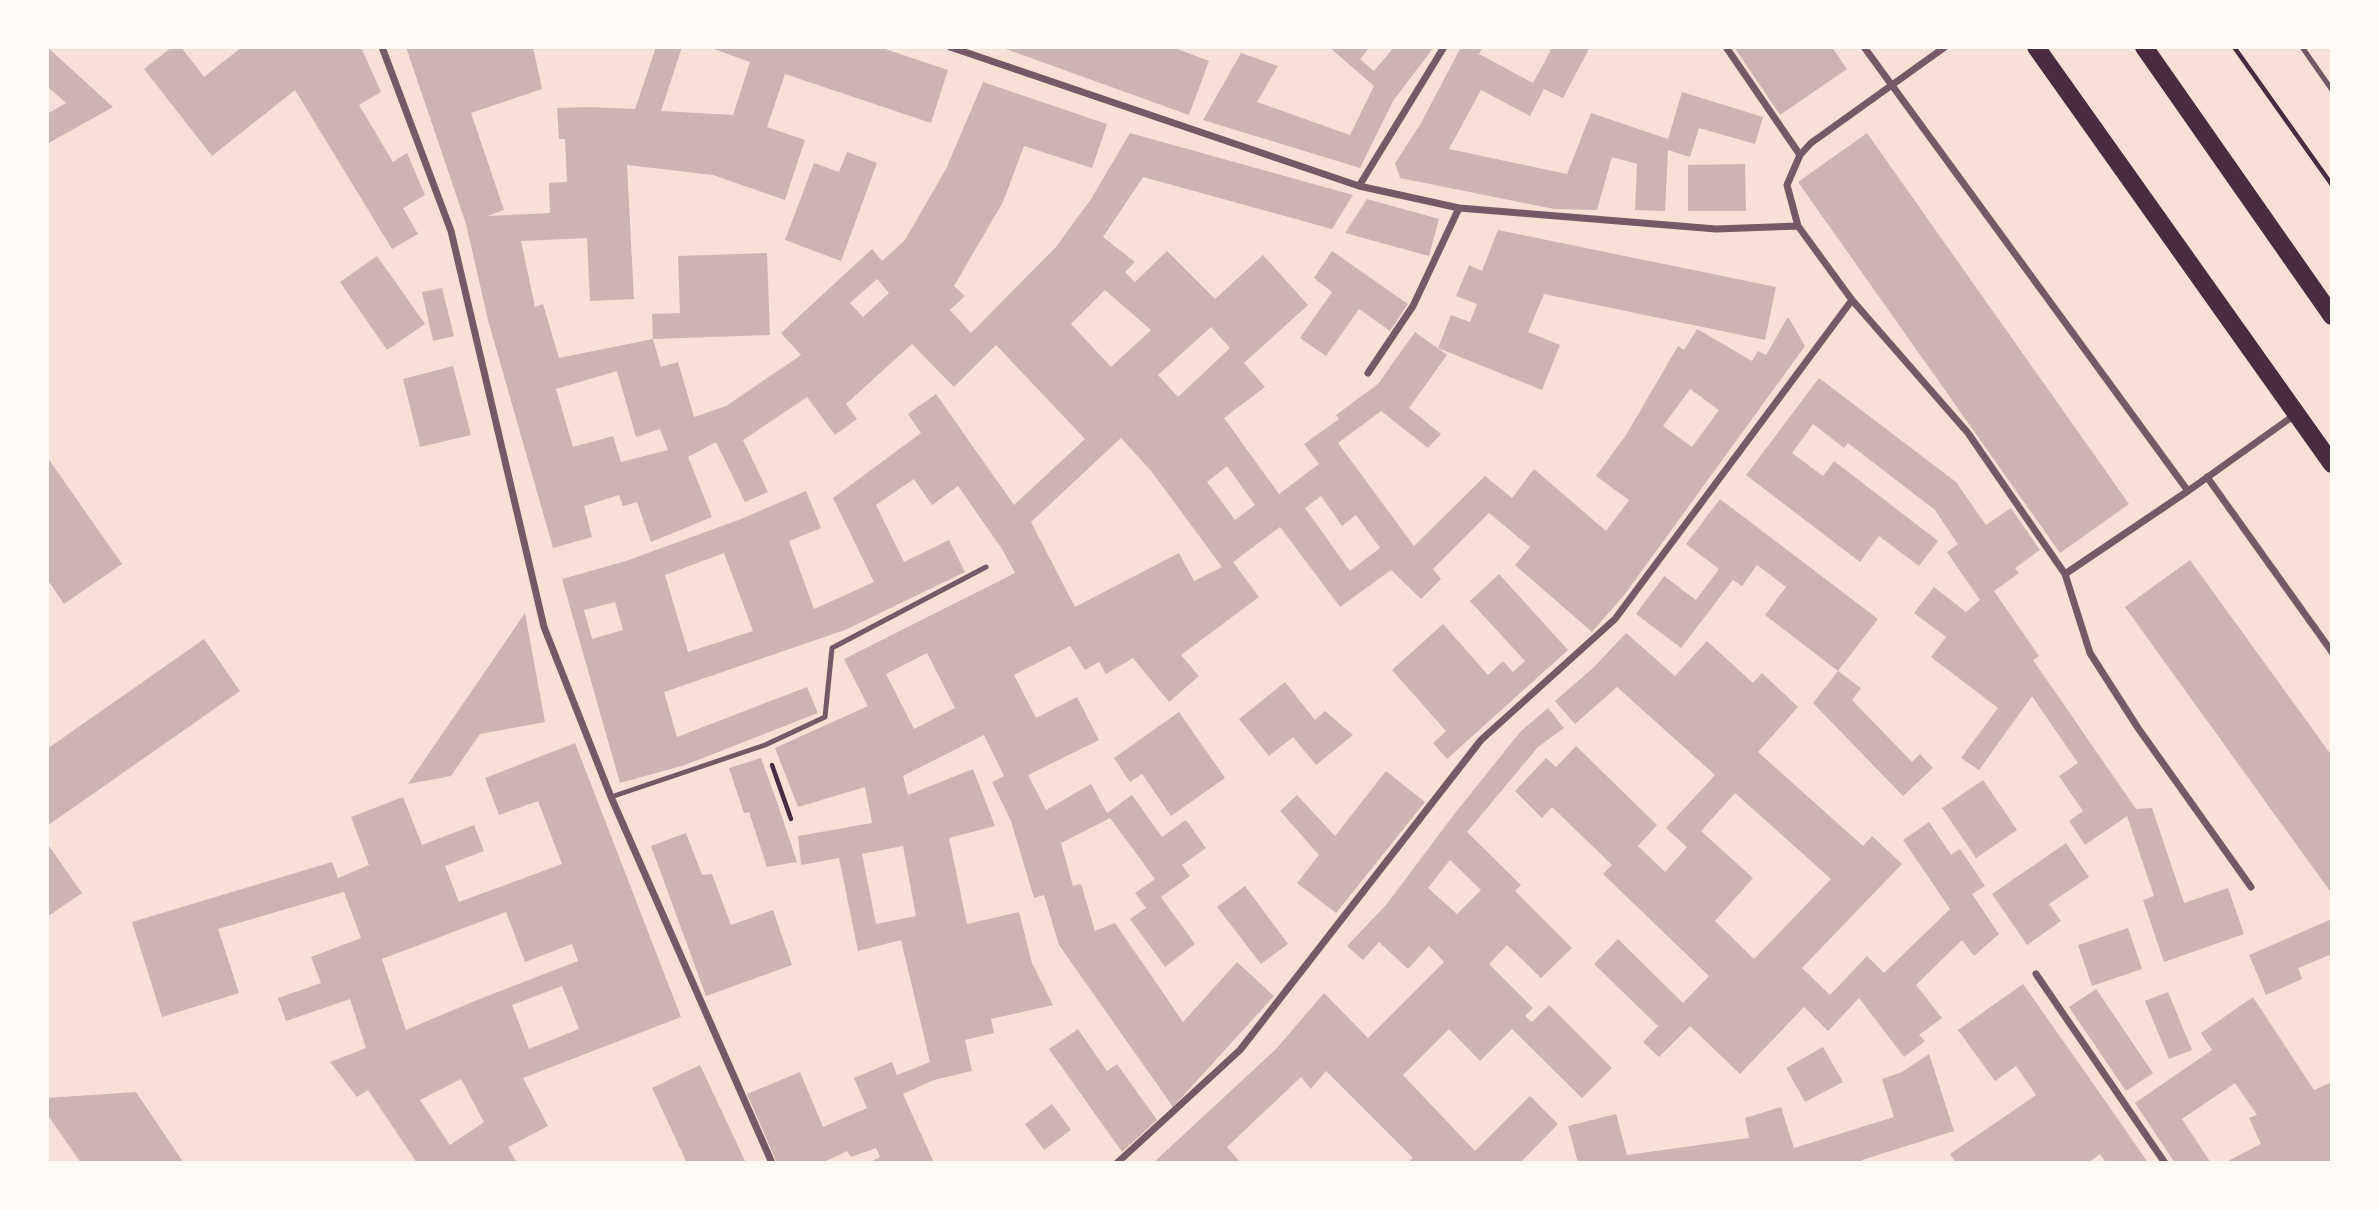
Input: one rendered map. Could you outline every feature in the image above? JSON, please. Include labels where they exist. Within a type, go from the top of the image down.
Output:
[{"type":"main road","points":[[2036,47],[2332,464]]},
{"type":"main road","points":[[2144,47],[2323,297],[2332,316]]},
{"type":"street","points":[[382,47],[451,231],[544,627],[611,797],[772,1163]]},
{"type":"street","points":[[950,47],[1359,186],[1459,208],[1716,229],[1798,226]]},
{"type":"street","points":[[1359,186],[1444,47]]},
{"type":"street","points":[[1726,47],[1800,155]]},
{"type":"street","points":[[1864,47],[2188,491]]},
{"type":"street","points":[[1945,47],[1811,143],[1800,155],[1787,185],[1798,226],[1852,300],[1968,433],[2065,574],[2090,653],[2138,729],[2251,887]]},
{"type":"street","points":[[1368,373],[1413,306],[1459,208]]},
{"type":"street","points":[[1117,1163],[1240,1050],[1481,740],[1615,619],[1852,300]]},
{"type":"street","points":[[2065,574],[2296,414]]},
{"type":"street","points":[[2207,477],[2332,652]]},
{"type":"street","points":[[2036,974],[2165,1163]]},
{"type":"lane","points":[[2302,47],[2332,90]]},
{"type":"lane","points":[[611,797],[765,745],[825,717],[832,648],[986,567]]},
{"type":"path","points":[[2234,47],[2332,185]]},
{"type":"path","points":[[765,745],[791,819]]},
{"type":"building","points":[[47,47],[113,107],[47,144],[47,114],[66,103],[47,86]]},
{"type":"building","points":[[172,47],[181,47],[204,77],[242,47],[361,47],[381,92],[359,105],[393,162],[407,153],[425,195],[403,208],[418,234],[392,249],[295,90],[212,156],[144,69]]},
{"type":"building","points":[[406,47],[533,47],[542,89],[471,113],[504,210],[487,216],[550,213],[549,183],[567,182],[565,139],[559,139],[557,108],[635,109],[656,47],[682,47],[661,111],[733,115],[750,62],[708,47],[879,47],[948,70],[931,123],[785,74],[767,127],[805,140],[785,200],[713,175],[627,165],[634,299],[590,301],[587,238],[521,241],[535,307],[543,304],[559,358],[653,339],[661,367],[678,362],[694,417],[726,406],[801,355],[781,333],[872,249],[882,261],[905,240],[946,169],[983,82],[1107,124],[1092,168],[1024,146],[1003,202],[954,286],[965,296],[950,310],[971,333],[1056,247],[1091,199],[1130,133],[1353,195],[1332,229],[1143,177],[1103,237],[1135,262],[1125,272],[1135,282],[1167,251],[1215,299],[1263,255],[1308,305],[1244,363],[1265,387],[1224,418],[1279,494],[1319,464],[1304,444],[1339,419],[1336,415],[1378,384],[1415,332],[1447,355],[1409,408],[1441,434],[1428,448],[1381,411],[1338,443],[1414,546],[1485,476],[1512,498],[1534,469],[1606,531],[1629,500],[1596,476],[1626,435],[1678,346],[1684,350],[1697,329],[1752,361],[1758,351],[1766,355],[1788,317],[1805,346],[1625,594],[1592,632],[1515,565],[1530,547],[1489,513],[1433,569],[1441,579],[1421,599],[1391,570],[1340,607],[1280,527],[1233,562],[1259,597],[1181,655],[1199,676],[1169,702],[1133,658],[1106,674],[1099,662],[1085,670],[1070,646],[1014,675],[1036,718],[1077,697],[1099,740],[1028,775],[1046,810],[1091,784],[1107,813],[1132,795],[1162,837],[1186,820],[1206,848],[1182,865],[1190,876],[1161,897],[1195,944],[1165,967],[1130,919],[1146,908],[1135,893],[1155,879],[1110,818],[1061,843],[1073,886],[1081,884],[1095,931],[1115,923],[1183,1022],[1237,962],[1274,996],[1173,1107],[1059,945],[1044,895],[1034,898],[1011,821],[992,782],[1004,776],[984,735],[903,776],[908,795],[973,769],[995,826],[949,838],[967,924],[1019,912],[1032,963],[1053,1005],[991,1019],[994,1033],[965,1040],[972,1071],[934,1080],[903,1094],[934,1163],[868,1163],[880,1157],[876,1148],[851,1157],[847,1151],[822,1163],[777,1163],[747,1094],[800,1072],[823,1127],[867,1108],[854,1078],[892,1062],[897,1075],[930,1062],[901,940],[858,951],[839,858],[801,865],[798,836],[872,823],[865,787],[798,807],[775,748],[868,706],[844,659],[1015,573],[1002,549],[958,486],[932,505],[914,479],[876,505],[904,562],[949,540],[965,572],[845,630],[664,692],[677,737],[807,687],[818,713],[685,765],[620,783],[562,579],[626,561],[741,519],[806,491],[821,528],[789,541],[814,609],[874,582],[833,498],[921,433],[908,414],[936,394],[1014,505],[1085,439],[996,345],[954,387],[912,344],[846,404],[857,419],[835,435],[807,397],[743,440],[768,492],[745,502],[716,442],[688,457],[712,517],[651,542],[637,502],[623,506],[619,495],[584,506],[592,537],[553,548],[488,320],[466,224]],"holes":[[[877,279],[889,293],[863,317],[850,303]],[[1105,290],[1151,330],[1111,367],[1071,324]],[[1211,327],[1230,348],[1178,397],[1158,375]],[[617,371],[636,437],[660,429],[668,450],[621,462],[613,436],[573,447],[556,389]],[[1690,389],[1719,410],[1692,447],[1663,426]],[[1121,438],[1152,472],[1222,567],[1194,581],[1179,553],[1075,607],[1031,522]],[[1227,466],[1255,505],[1235,520],[1207,482]],[[1321,496],[1342,526],[1356,515],[1380,548],[1350,571],[1305,508]],[[724,553],[753,631],[688,652],[665,575]],[[615,602],[623,630],[592,639],[584,610]],[[927,653],[955,708],[914,729],[886,674]],[[903,846],[916,916],[876,924],[862,854]]]},
{"type":"building","points":[[1172,47],[1209,61],[1189,115],[1003,48]]},
{"type":"building","points":[[1329,47],[1370,47],[1360,59],[1374,71],[1394,47],[1434,47],[1393,101],[1360,168],[1203,120],[1241,53],[1278,66],[1257,102],[1350,135],[1374,86]]},
{"type":"building","points":[[1461,47],[1483,47],[1479,54],[1533,83],[1551,50],[1545,47],[1590,47],[1563,98],[1544,89],[1530,116],[1481,90],[1449,149],[1567,174],[1591,113],[1668,139],[1682,92],[1763,117],[1755,144],[1699,128],[1690,157],[1668,150],[1665,211],[1635,210],[1637,164],[1612,157],[1597,210],[1554,209],[1400,178],[1395,163],[1421,123]]},
{"type":"building","points":[[1734,47],[1832,47],[1847,69],[1780,115]]},
{"type":"building","points":[[1867,133],[2129,504],[2060,553],[1798,182]]},
{"type":"building","points":[[847,152],[877,163],[841,261],[785,240],[814,163],[839,172]]},
{"type":"building","points":[[1745,164],[1746,211],[1688,211],[1688,165]]},
{"type":"building","points":[[1367,199],[1439,219],[1429,256],[1345,233]]},
{"type":"building","points":[[1498,230],[1776,287],[1765,340],[1544,294],[1528,332],[1560,345],[1542,390],[1438,348],[1451,315],[1470,322],[1477,304],[1456,296],[1469,265],[1482,271]]},
{"type":"building","points":[[1332,251],[1408,304],[1390,331],[1359,309],[1326,356],[1300,338],[1332,292],[1314,278]]},
{"type":"building","points":[[767,253],[770,335],[653,339],[652,314],[680,313],[678,256]]},
{"type":"building","points":[[377,256],[425,324],[387,350],[340,282]]},
{"type":"building","points":[[442,288],[454,336],[433,341],[422,292]]},
{"type":"building","points":[[453,366],[471,435],[420,447],[403,379]]},
{"type":"building","points":[[1819,378],[1956,482],[1986,525],[2011,508],[2040,550],[2015,568],[2019,573],[1994,591],[2039,656],[2033,660],[2136,809],[2152,808],[2184,903],[2228,888],[2244,934],[2164,962],[2143,900],[2154,896],[2127,816],[2085,845],[2069,821],[2083,811],[2059,776],[2078,763],[2032,696],[1979,770],[1961,758],[1998,708],[1931,657],[1946,637],[1914,613],[1934,587],[1966,612],[1980,600],[1947,552],[1958,544],[1935,510],[1848,443],[1844,448],[1813,424],[1792,453],[1823,476],[1834,461],[1938,541],[1919,566],[1879,536],[1860,562],[1746,475]]},
{"type":"building","points":[[47,457],[122,564],[64,604],[47,579]]},
{"type":"building","points":[[1720,499],[1878,619],[1838,671],[1765,615],[1786,587],[1757,565],[1742,586],[1733,580],[1681,648],[1636,614],[1664,576],[1696,600],[1719,569],[1686,544]]},
{"type":"building","points":[[2190,560],[2332,756],[2332,894],[2125,607]]},
{"type":"building","points":[[1499,574],[1568,650],[1447,759],[1433,743],[1446,731],[1392,670],[1443,624],[1488,675],[1503,661],[1513,672],[1525,661],[1470,601]]},
{"type":"building","points":[[525,613],[545,722],[480,734],[451,776],[408,784]]},
{"type":"building","points":[[1626,633],[1675,676],[1707,641],[1753,683],[1762,673],[1798,707],[1758,752],[1863,846],[1872,836],[1902,864],[1802,968],[1830,995],[1867,956],[1884,973],[1950,909],[1903,840],[1929,822],[1951,855],[1960,849],[1985,886],[1972,894],[1999,934],[1974,956],[1962,940],[1916,985],[1942,1018],[1919,1035],[1925,1041],[1904,1057],[1859,998],[1828,1031],[1804,1007],[1740,1074],[1690,1026],[1659,1057],[1643,1042],[1658,1026],[1594,964],[1618,939],[1683,1003],[1709,976],[1603,874],[1612,865],[1552,807],[1542,818],[1515,791],[1546,758],[1556,767],[1576,746],[1657,825],[1638,846],[1665,872],[1687,847],[1666,828],[1715,775],[1617,687],[1575,724],[1555,701],[1594,667]],"holes":[[[1735,793],[1831,879],[1754,959],[1715,921],[1753,878],[1701,831]]]},
{"type":"building","points":[[204,639],[240,691],[47,826],[47,749]]},
{"type":"building","points":[[1838,671],[1861,688],[1852,700],[1912,762],[1920,754],[1933,768],[1903,796],[1813,703]]},
{"type":"building","points":[[1285,682],[1315,720],[1325,711],[1353,735],[1316,765],[1293,737],[1269,756],[1239,719]]},
{"type":"building","points":[[1548,708],[1564,728],[1538,747],[1467,832],[1521,885],[1515,891],[1572,948],[1541,978],[1507,945],[1489,964],[1533,1008],[1525,1016],[1532,1022],[1549,1005],[1612,1068],[1582,1098],[1512,1029],[1480,1061],[1449,1029],[1403,1075],[1475,1151],[1530,1096],[1558,1124],[1520,1163],[1407,1163],[1413,1158],[1326,1071],[1311,1089],[1301,1077],[1227,1147],[1241,1163],[1153,1163],[1276,1049],[1324,993],[1368,1038],[1444,962],[1429,946],[1408,969],[1379,942],[1363,960],[1347,946],[1386,905],[1520,732]],"holes":[[[1450,860],[1481,890],[1457,914],[1428,888]]]},
{"type":"building","points":[[1179,712],[1225,778],[1171,816],[1142,774],[1130,782],[1114,758]]},
{"type":"building","points":[[575,743],[681,1017],[523,1078],[548,1126],[508,1147],[517,1163],[417,1163],[368,1090],[357,1097],[330,1062],[366,1048],[350,999],[286,1021],[278,998],[321,983],[311,957],[361,938],[344,892],[218,929],[239,993],[162,1017],[132,922],[332,862],[338,878],[369,865],[351,817],[403,797],[422,845],[474,825],[484,851],[445,866],[459,902],[562,864],[538,801],[499,815],[485,778]],"holes":[[[506,912],[525,962],[572,944],[578,961],[406,1030],[382,959]],[[562,986],[579,1029],[529,1049],[512,1005]],[[461,1079],[484,1122],[450,1145],[420,1100]]]},
{"type":"building","points":[[761,758],[797,862],[767,867],[749,812],[744,813],[729,768]]},
{"type":"building","points":[[1386,771],[1425,802],[1336,913],[1297,883],[1319,855],[1280,811],[1297,795],[1335,836]]},
{"type":"building","points":[[1983,780],[2017,830],[1976,858],[1942,808]]},
{"type":"building","points":[[686,833],[702,875],[712,874],[731,925],[773,910],[792,965],[706,996],[651,846]]},
{"type":"building","points":[[2066,843],[2089,877],[2049,904],[2061,921],[2027,945],[1992,894]]},
{"type":"building","points":[[49,846],[82,893],[47,917],[47,848]]},
{"type":"building","points":[[1245,886],[1288,944],[1261,964],[1217,907]]},
{"type":"building","points":[[2332,919],[2332,954],[2298,968],[2302,979],[2266,995],[2249,955]]},
{"type":"building","points":[[2128,928],[2142,969],[2092,986],[2078,945]]},
{"type":"building","points":[[2023,984],[2148,1163],[2106,1163],[2100,1154],[2088,1163],[1956,1163],[1950,1154],[2036,1095],[2016,1066],[1995,1081],[1958,1030]]},
{"type":"building","points":[[2096,989],[2153,1073],[2126,1091],[2069,1007]]},
{"type":"building","points":[[2168,992],[2192,1050],[2169,1059],[2145,1001]]},
{"type":"building","points":[[2253,997],[2314,1090],[2332,1082],[2332,1163],[2224,1163],[2261,1144],[2249,1118],[2257,1115],[2235,1083],[2182,1119],[2211,1163],[2175,1163],[2135,1103],[2212,1050],[2201,1033]]},
{"type":"building","points":[[1078,1029],[1107,1071],[1117,1064],[1157,1120],[1122,1152],[1049,1049]]},
{"type":"building","points":[[1823,1047],[1843,1082],[1805,1102],[1786,1068]]},
{"type":"building","points":[[1929,1054],[1954,1131],[1862,1160],[1862,1163],[1578,1163],[1568,1126],[1616,1114],[1627,1155],[1749,1138],[1745,1118],[1781,1107],[1794,1148],[1894,1117],[1882,1079],[1902,1072]]},
{"type":"building","points":[[700,1065],[746,1163],[687,1163],[652,1088]]},
{"type":"building","points":[[136,1092],[184,1163],[81,1163],[47,1114],[47,1098]]},
{"type":"building","points":[[1052,1104],[1071,1130],[1044,1150],[1025,1124]]}]
